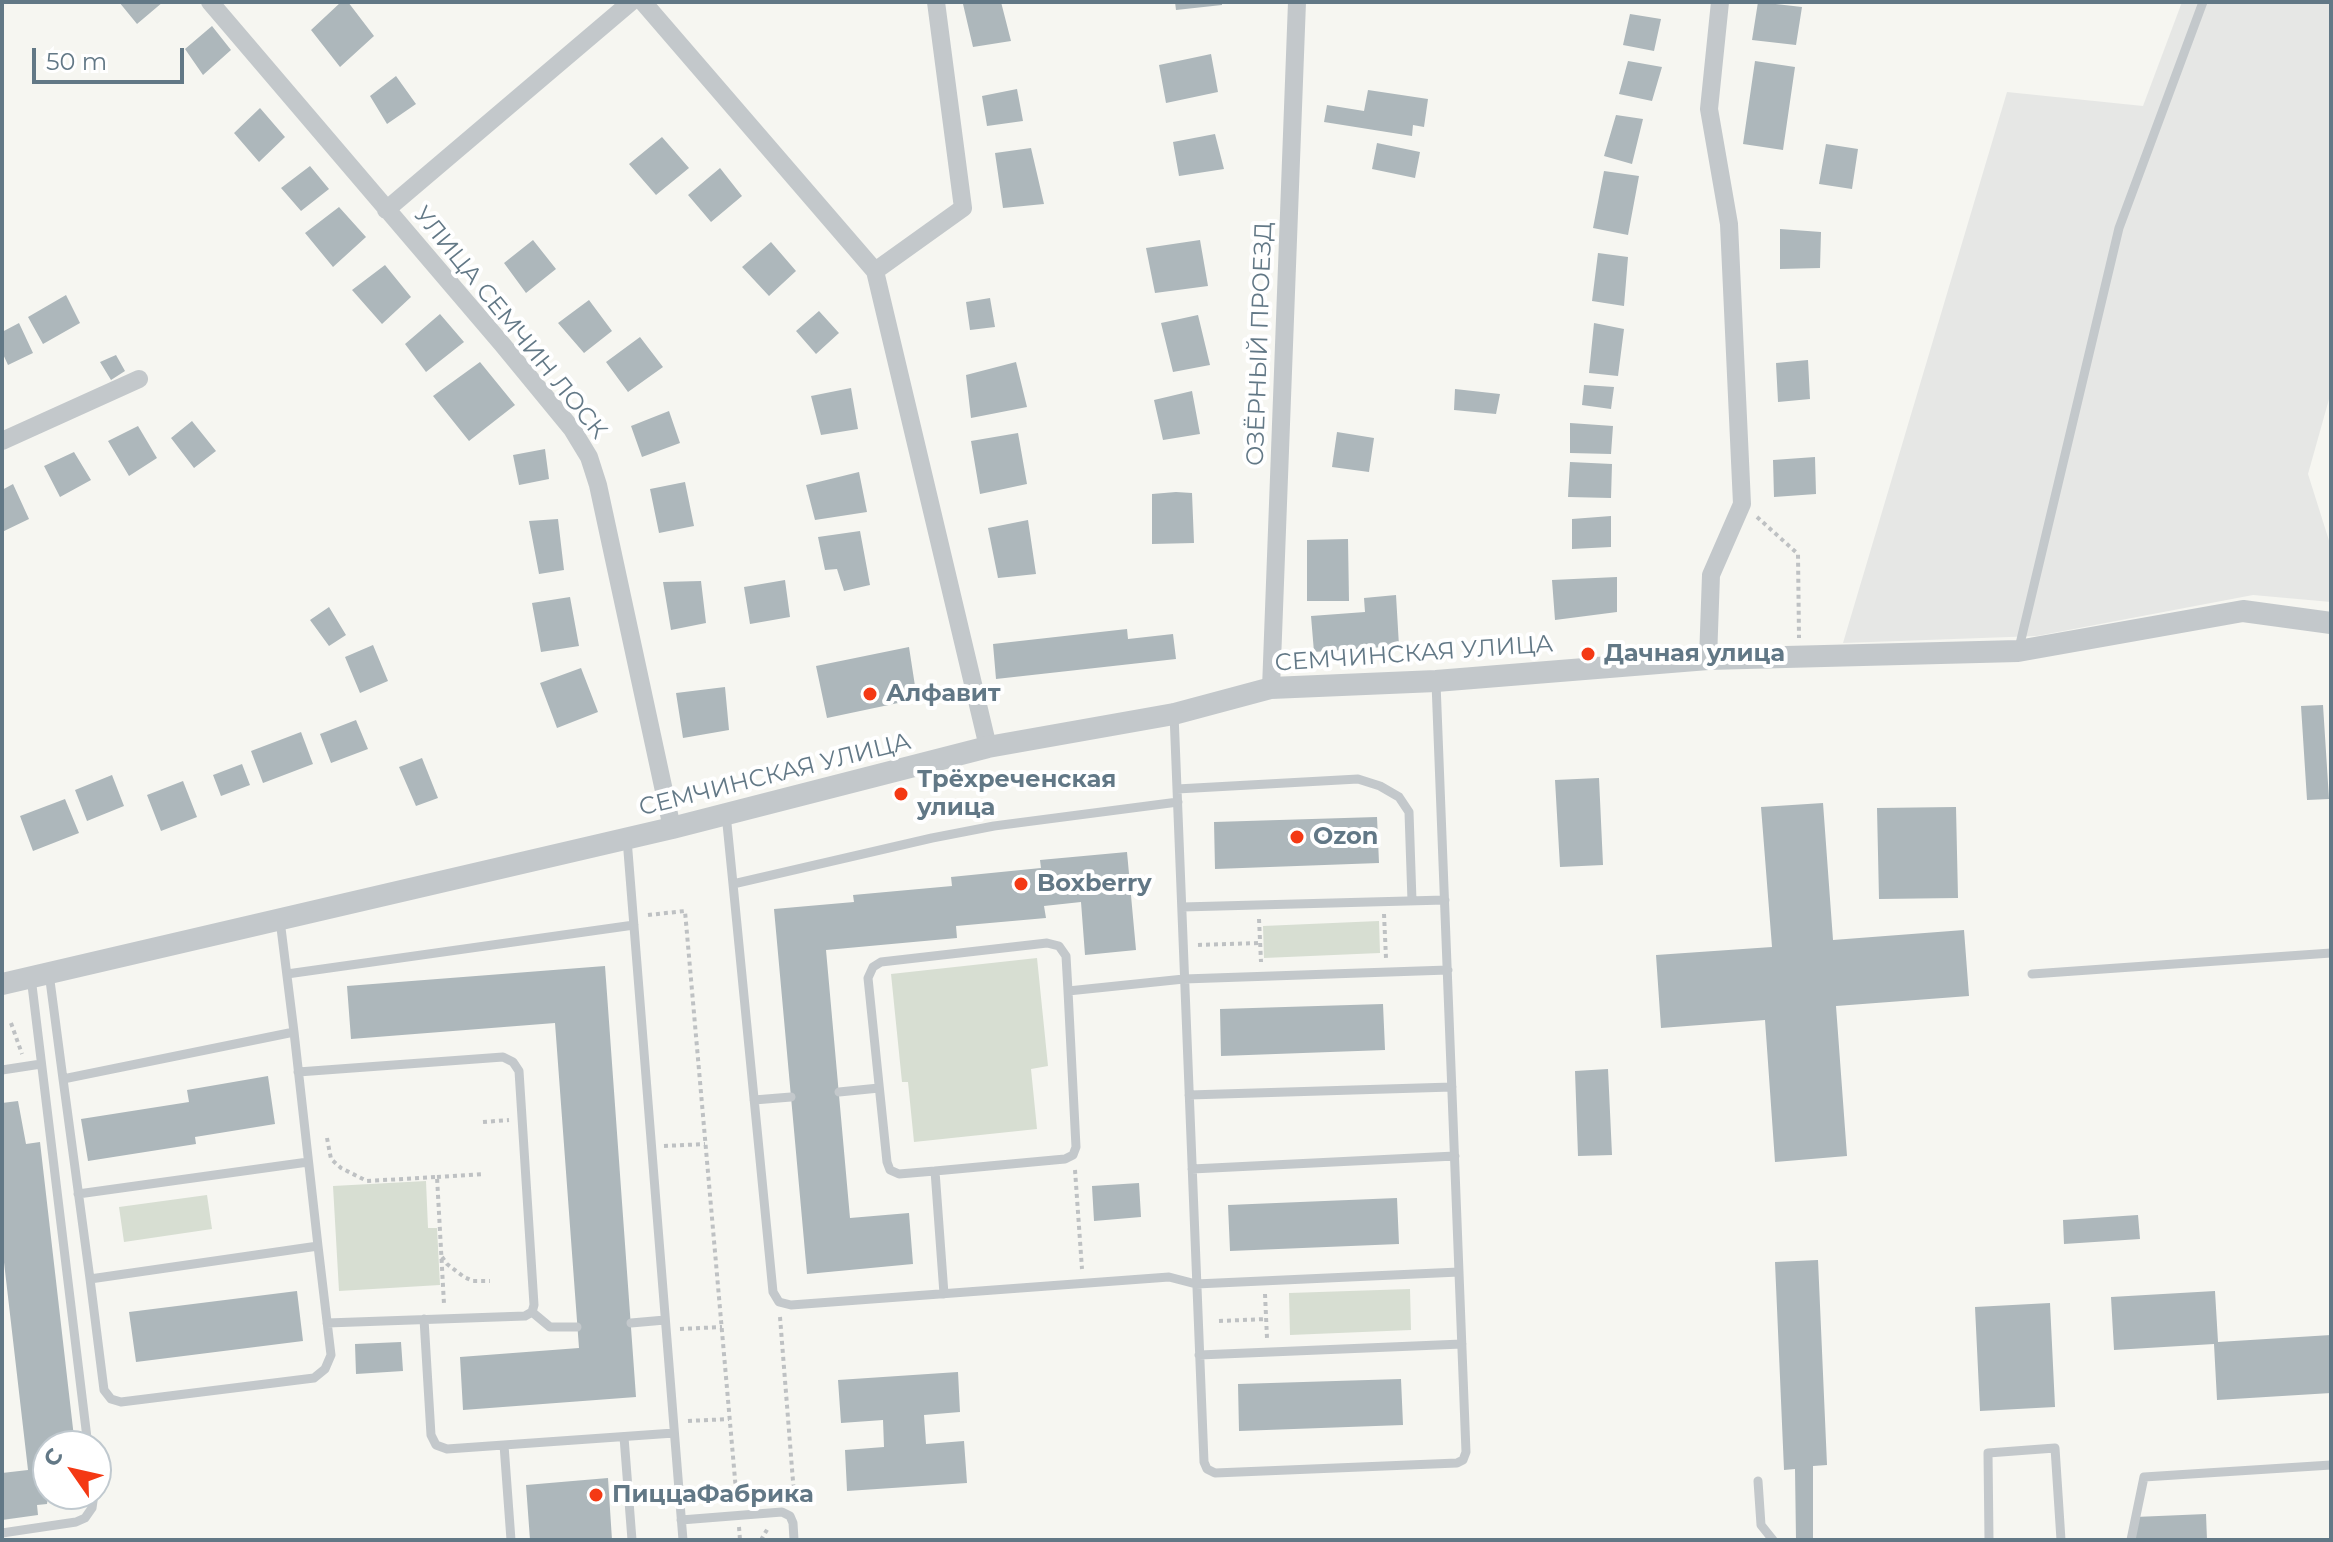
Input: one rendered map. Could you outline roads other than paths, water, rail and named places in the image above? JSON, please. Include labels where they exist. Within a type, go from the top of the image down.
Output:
[{"type":"street","name":"УЛИЦА СЕМЧИН ЛОСК","points":[[210,2],[502,344],[572,429],[589,457],[598,485],[672,828]]},
{"type":"street","points":[[386,210],[631,2]]},
{"type":"street","points":[[643,2],[875,271],[988,747]]},
{"type":"street","points":[[875,271],[963,208],[936,2]]},
{"type":"street","name":"ОЗЁРНЫЙ ПРОЕЗД","points":[[1271,688],[1297,2]]},
{"type":"street","points":[[1708,659],[1711,575],[1742,504],[1729,224],[1709,109],[1720,2]]},
{"type":"street","points":[[2,441],[139,379]]},
{"type":"street","name":"СЕМЧИНСКАЯ УЛИЦА","points":[[2,984],[627,839],[988,747],[1174,714],[1271,688],[1436,681],[1708,659],[2018,651],[2243,611],[2331,623]]},
{"type":"lane","points":[[2018,651],[2119,228],[2203,2]]},
{"type":"lane","points":[[1174,714],[1204,1462],[1207,1469],[1215,1473],[1457,1463],[1463,1460],[1466,1452],[1436,681]]},
{"type":"lane","points":[[1177,789],[1358,779],[1380,786],[1399,797],[1409,812],[1412,901]]},
{"type":"lane","points":[[733,884],[994,826],[1178,802]]},
{"type":"lane","points":[[726,814],[773,1292],[779,1302],[791,1305],[1169,1277],[1196,1284],[1459,1272]]},
{"type":"lane","points":[[627,839],[683,1540]]},
{"type":"lane","points":[[1182,907],[1445,900]]},
{"type":"lane","points":[[40,975],[63,1079],[104,1390],[111,1399],[121,1402],[314,1378],[325,1369],[331,1355],[280,920]]},
{"type":"lane","points":[[287,974],[634,921]]},
{"type":"lane","points":[[1047,943],[1059,946],[1066,956],[1068,991],[1076,1147],[1073,1155],[1065,1159],[899,1174],[890,1170],[868,978],[873,967],[881,962],[1047,943]]},
{"type":"lane","points":[[2032,974],[2331,953]]},
{"type":"lane","points":[[1068,991],[1184,979],[1448,970]]},
{"type":"lane","points":[[40,975],[41,1064],[86,1430]]},
{"type":"lane","points":[[63,1079],[294,1032]]},
{"type":"lane","points":[[298,1072],[503,1057],[513,1062],[519,1071],[532,1312],[525,1316],[327,1323]]},
{"type":"lane","points":[[2,1070],[41,1064]]},
{"type":"lane","points":[[1189,1095],[1452,1087]]},
{"type":"lane","points":[[839,1092],[879,1088]]},
{"type":"lane","points":[[754,1100],[791,1097]]},
{"type":"lane","points":[[1192,1169],[1455,1156]]},
{"type":"lane","points":[[78,1194],[308,1162]]},
{"type":"lane","points":[[935,1171],[944,1294]]},
{"type":"lane","points":[[48,1213],[59,1212]]},
{"type":"lane","points":[[90,1279],[318,1246]]},
{"type":"lane","points":[[532,1312],[550,1327],[577,1327]]},
{"type":"lane","points":[[424,1319],[431,1435],[436,1445],[447,1449],[674,1433]]},
{"type":"lane","points":[[631,1323],[666,1325]]},
{"type":"lane","points":[[1199,1355],[1462,1344]]},
{"type":"lane","points":[[624,1437],[632,1540]]},
{"type":"lane","points":[[504,1445],[511,1540]]},
{"type":"lane","points":[[1989,1540],[1988,1453],[2055,1448],[2061,1540]]},
{"type":"lane","points":[[2131,1540],[2144,1477],[2331,1465]]},
{"type":"lane","points":[[1758,1481],[1761,1525],[1773,1540]]},
{"type":"lane","points":[[2,1533],[76,1522],[85,1518],[91,1510]]},
{"type":"lane","points":[[681,1520],[782,1512],[790,1516],[794,1540]]},
{"type":"place","name":"Дачная улица","points":[[1588,654]]},
{"type":"place","name":"Алфавит","points":[[870,694]]},
{"type":"place","name":"Трёхреченская улица","points":[[901,794]]},
{"type":"place","name":"Ozon","points":[[1297,837]]},
{"type":"place","name":"Boxberry","points":[[1021,884]]},
{"type":"place","name":"ПиццаФабрика","points":[[596,1495]]}]
